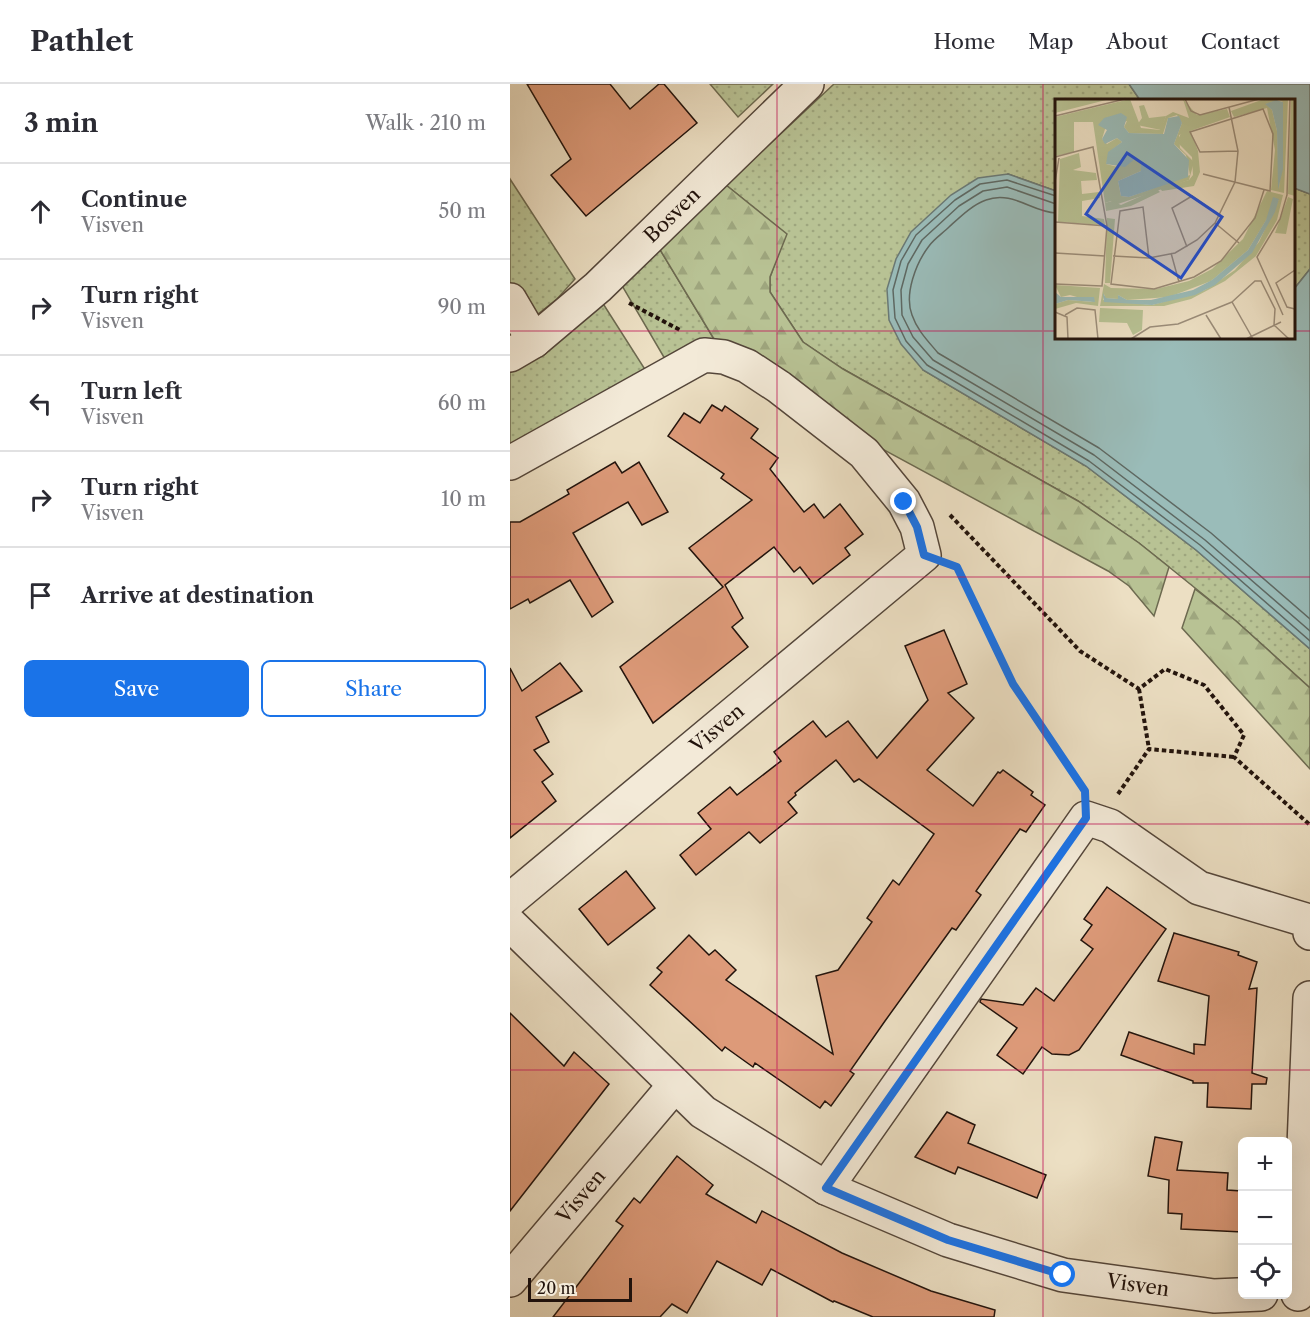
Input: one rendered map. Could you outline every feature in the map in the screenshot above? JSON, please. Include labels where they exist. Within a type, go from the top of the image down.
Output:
[{"type":"street","name":"Bosven","points":[[510,300],[522,348],[598,288],[807,84]]},
{"type":"street","points":[[510,463],[698,344],[747,366],[779,387],[864,453],[904,502],[917,527],[924,555]]},
{"type":"street","name":"Visven","points":[[510,900],[924,555]]},
{"type":"street","points":[[826,1188],[1092,820],[1110,826],[1199,888],[1309,921],[1310,933]]},
{"type":"street","name":"Visven","points":[[510,924],[704,1112],[826,1188],[948,1240],[1063,1275],[1213,1306],[1241,1299]]},
{"type":"street","points":[[1298,1294],[1310,998]]},
{"type":"street","name":"Visven","points":[[510,1280],[675,1085]]},
{"type":"path","points":[[598,288],[680,330],[698,344]]},
{"type":"path","points":[[680,330],[698,344]]},
{"type":"path","points":[[944,509],[1080,651],[1139,689],[1149,749],[1092,820]]},
{"type":"path","points":[[924,555],[957,567],[1013,684],[1085,791],[1092,820]]},
{"type":"path","points":[[1139,689],[1165,669],[1204,685],[1244,735],[1234,758]]},
{"type":"path","points":[[1149,749],[1234,758],[1310,825]]},
{"type":"green space","points":[[710,84],[773,84],[738,117]]},
{"type":"green space","points":[[834,84],[1129,84],[1139,99],[1055,99],[1055,191],[1008,174],[923,370],[1086,466],[1196,550],[1310,649],[1310,688],[1236,621],[1139,543],[1078,501],[843,369],[803,342],[770,292],[770,277],[786,234],[726,185]]},
{"type":"green space","points":[[510,179],[575,279],[557,299],[533,318],[510,287]]},
{"type":"green space","points":[[726,185],[787,234],[770,277],[770,292],[803,342],[843,369],[1078,501],[1139,543],[1169,567],[1154,616],[1129,586],[1108,571],[860,437],[791,375],[732,344],[717,344],[659,248]]},
{"type":"green space","points":[[1295,188],[1310,194],[1310,269],[1295,288]]},
{"type":"green space","points":[[659,248],[717,344],[665,359],[621,284]]},
{"type":"green space","points":[[602,302],[646,371],[510,449],[510,368]]},
{"type":"green space","points":[[1195,589],[1236,621],[1310,688],[1310,769],[1182,628]]},
{"type":"water","points":[[1129,84],[1310,84],[1310,194],[1295,188],[1295,99],[1139,99]]},
{"type":"water","points":[[1008,174],[1055,191],[1055,339],[1295,339],[1295,288],[1310,269],[1310,649],[1196,550],[1086,466],[923,370],[901,344],[889,320],[887,289],[896,259],[911,232],[951,195],[978,178]]},
{"type":"building","points":[[527,84],[610,84],[630,109],[659,84],[664,84],[697,123],[586,216],[551,175],[571,159]]},
{"type":"building","points":[[712,405],[722,411],[725,406],[758,429],[751,438],[778,458],[770,469],[804,512],[814,504],[824,518],[840,504],[863,534],[845,548],[850,555],[813,584],[800,567],[794,572],[774,547],[725,585],[743,618],[732,627],[748,647],[653,723],[620,667],[723,587],[689,548],[752,500],[721,478],[724,474],[668,436],[684,413],[700,423]]},
{"type":"building","points":[[615,462],[622,473],[639,462],[668,512],[642,525],[628,502],[573,533],[613,602],[592,617],[570,580],[530,603],[528,599],[510,609],[510,522],[520,522],[569,494],[567,490]]},
{"type":"building","points":[[944,630],[967,684],[948,693],[974,718],[927,770],[973,806],[998,772],[1003,770],[1033,792],[1031,795],[1045,805],[1026,832],[1020,829],[976,891],[981,895],[956,930],[952,928],[885,1021],[850,1071],[854,1074],[831,1106],[825,1101],[820,1108],[755,1063],[753,1067],[725,1047],[722,1051],[650,985],[662,972],[657,968],[689,935],[709,955],[715,950],[736,970],[726,980],[833,1054],[816,976],[838,970],[872,922],[867,918],[893,880],[899,885],[934,834],[859,779],[854,782],[836,760],[795,793],[796,795],[788,802],[797,813],[760,843],[749,832],[696,875],[680,855],[711,829],[698,813],[730,787],[737,795],[781,761],[774,752],[813,721],[826,737],[848,721],[877,758],[928,700],[905,646]]},
{"type":"building","points":[[560,663],[582,691],[536,717],[549,742],[534,750],[553,774],[542,782],[556,801],[510,838],[510,668],[522,691]]},
{"type":"building","points":[[626,871],[655,908],[608,945],[579,909]]},
{"type":"building","points":[[1107,887],[1166,929],[1079,1050],[1069,1055],[1052,1054],[1042,1047],[1023,1074],[997,1055],[1017,1028],[980,1002],[981,999],[1023,1005],[1036,988],[1054,1001],[1093,949],[1081,940],[1092,925],[1084,919]]},
{"type":"building","points":[[1174,933],[1239,952],[1238,955],[1257,962],[1249,989],[1257,988],[1252,1073],[1267,1078],[1266,1084],[1252,1084],[1251,1109],[1207,1107],[1208,1083],[1193,1083],[1193,1081],[1121,1055],[1129,1032],[1194,1054],[1194,1044],[1205,1045],[1209,996],[1158,981]]},
{"type":"building","points":[[510,1013],[564,1066],[574,1052],[609,1084],[510,1211]]},
{"type":"building","points":[[947,1112],[975,1125],[968,1143],[1046,1175],[1037,1198],[958,1167],[955,1174],[915,1157]]},
{"type":"building","points":[[1155,1137],[1182,1142],[1177,1170],[1228,1173],[1227,1190],[1238,1191],[1238,1232],[1181,1229],[1182,1214],[1168,1213],[1169,1180],[1148,1176]]},
{"type":"building","points":[[677,1156],[713,1185],[706,1194],[756,1223],[762,1211],[842,1253],[931,1291],[995,1310],[994,1317],[873,1317],[833,1302],[771,1269],[762,1285],[717,1261],[687,1313],[672,1304],[660,1317],[553,1317],[623,1226],[616,1221],[634,1198],[640,1203]]},
{"type":"route","points":[[904,502],[917,527],[924,555],[957,567],[1013,684],[1085,791],[1086,818],[826,1188],[948,1240],[1063,1275]]}]
